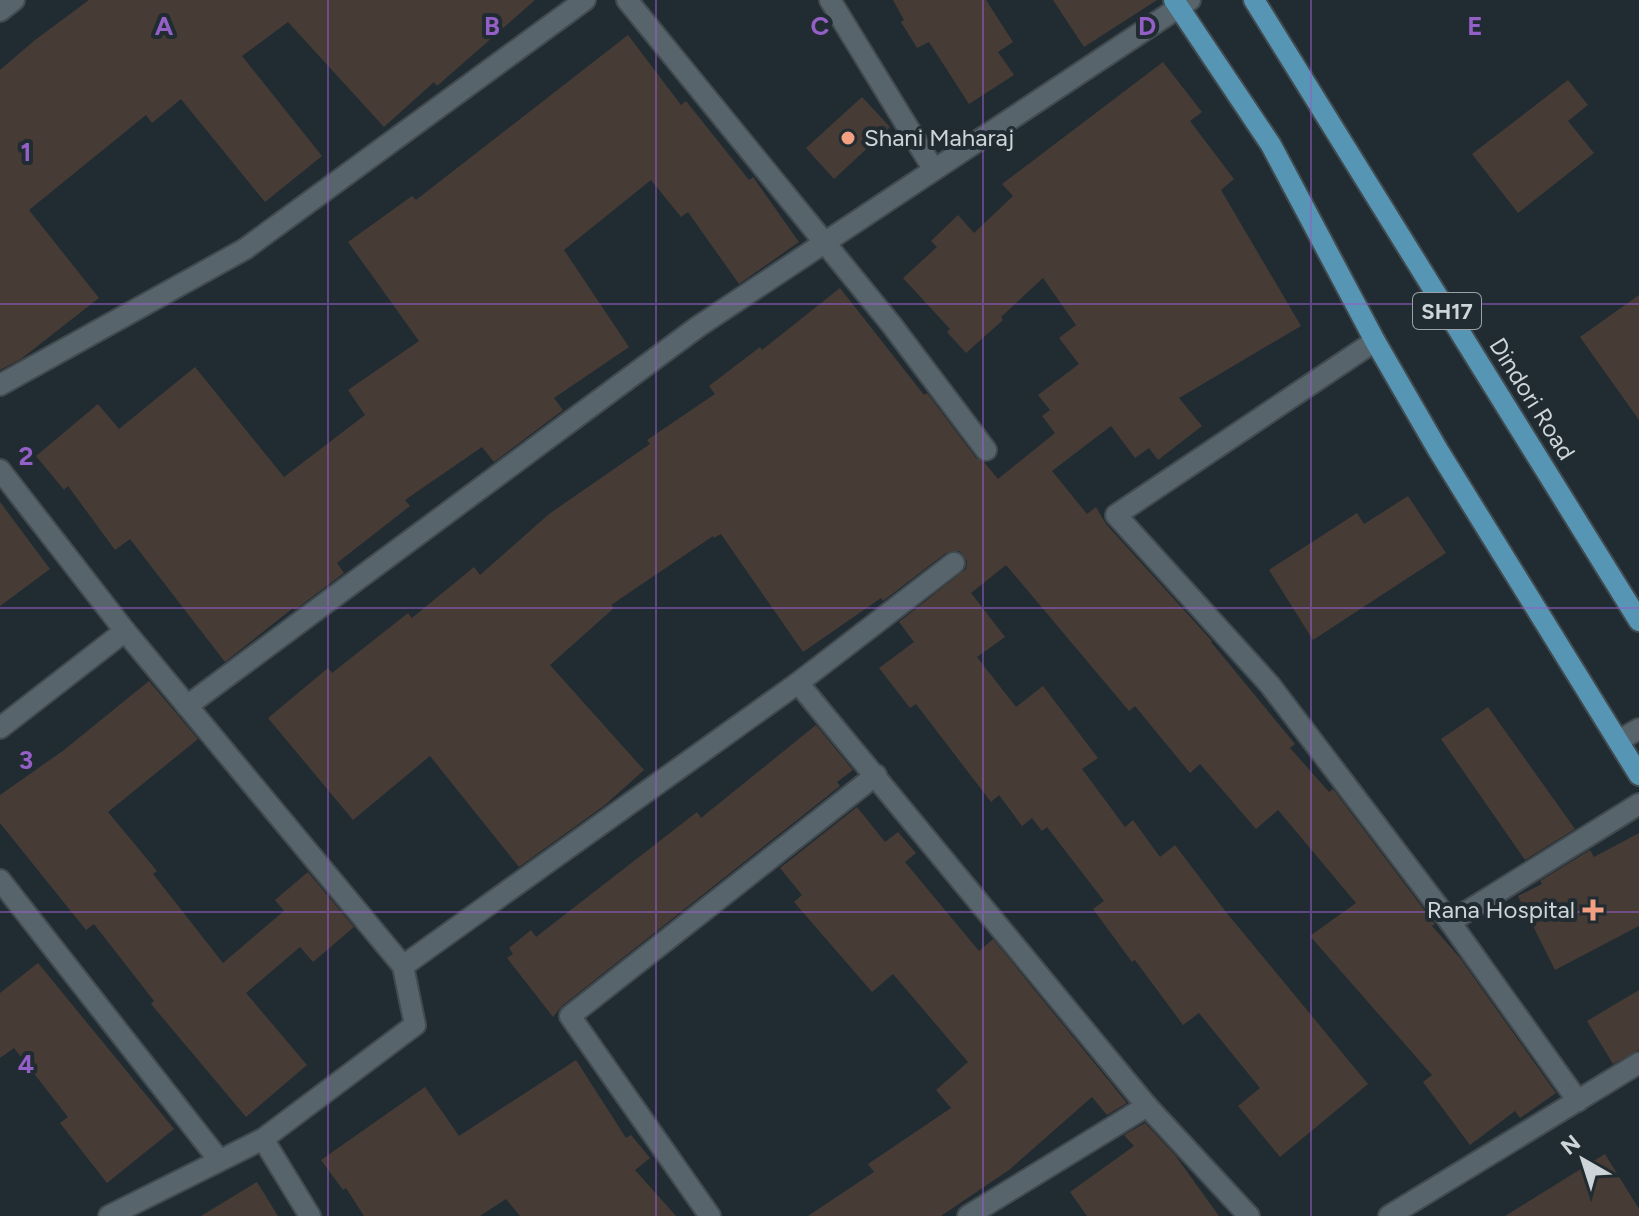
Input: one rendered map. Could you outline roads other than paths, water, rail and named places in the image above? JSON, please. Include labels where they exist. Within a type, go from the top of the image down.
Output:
[{"type":"main road","name":"Dindori Road","points":[[1254,0],[1639,621]]},
{"type":"main road","points":[[1181,3],[1271,145],[1375,341],[1438,450],[1639,775]]},
{"type":"street","points":[[0,11],[14,0]]},
{"type":"street","points":[[0,385],[245,249],[585,0]]},
{"type":"street","points":[[627,0],[825,243],[986,450]]},
{"type":"street","points":[[830,0],[934,170]]},
{"type":"street","points":[[187,706],[699,326],[1181,3]]},
{"type":"street","points":[[1375,341],[1116,515],[1270,685],[1450,922],[1578,1101]]},
{"type":"street","points":[[0,470],[125,631],[403,966],[415,1025],[263,1139],[109,1216]]},
{"type":"street","points":[[403,966],[798,683],[954,563]]},
{"type":"street","points":[[0,728],[125,631]]},
{"type":"street","points":[[798,683],[1147,1106],[1249,1216]]},
{"type":"street","points":[[1618,741],[1639,729]]},
{"type":"street","points":[[710,1216],[570,1016],[876,775]]},
{"type":"street","points":[[1450,922],[1639,804]]},
{"type":"street","points":[[0,880],[219,1160]]},
{"type":"street","points":[[1389,1216],[1639,1063]]},
{"type":"street","points":[[968,1216],[1147,1106]]},
{"type":"street","points":[[263,1139],[310,1216]]},
{"type":"place","name":"Shani Maharaj","points":[[848,138]]},
{"type":"place","name":"Rana Hospital","points":[[1593,910]]}]
